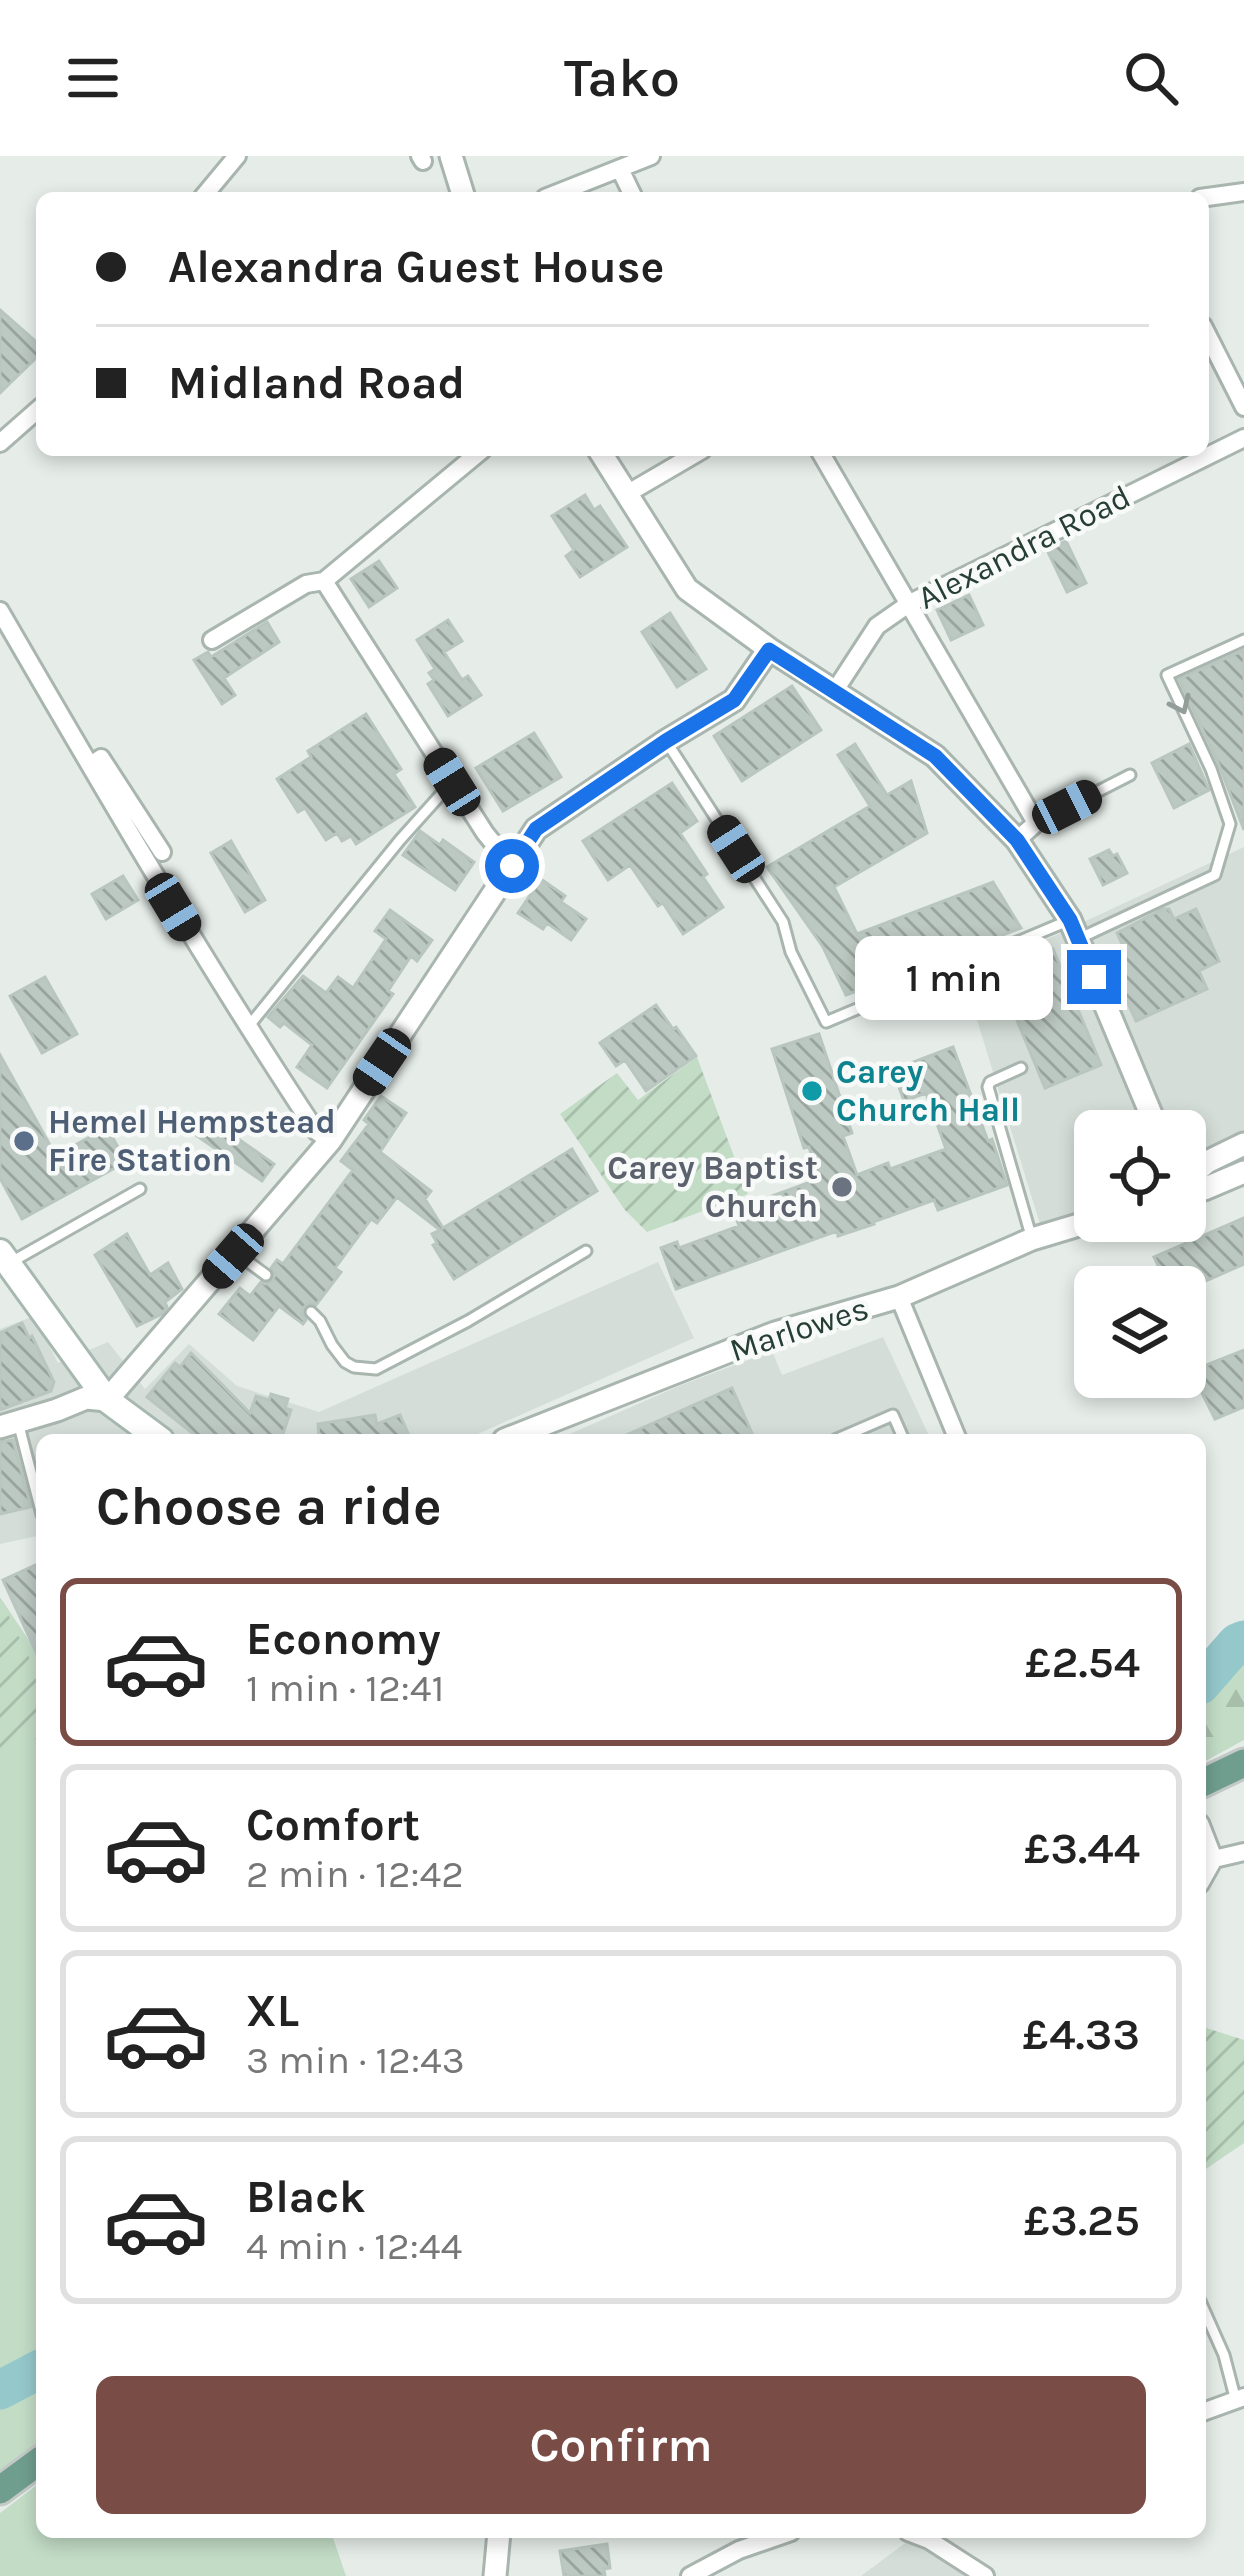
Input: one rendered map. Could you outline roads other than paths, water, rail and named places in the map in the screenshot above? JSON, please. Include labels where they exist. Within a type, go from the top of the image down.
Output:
[{"type":"main road","points":[[4,1258],[107,1400],[153,1434]]},
{"type":"main road","points":[[1206,1781],[1244,1763]]},
{"type":"main road","points":[[0,2490],[36,2463]]},
{"type":"street","points":[[207,192],[237,156]]},
{"type":"street","points":[[451,156],[462,192]]},
{"type":"street","points":[[561,192],[651,156]]},
{"type":"street","points":[[620,169],[631,192]]},
{"type":"street","points":[[1209,197],[1244,192]]},
{"type":"street","points":[[1209,338],[1244,407]]},
{"type":"street","points":[[0,443],[36,411]]},
{"type":"street","name":"Alexandra Road","points":[[1209,455],[1244,438]]},
{"type":"street","points":[[212,640],[306,584],[324,580],[475,456]]},
{"type":"street","points":[[602,456],[687,590],[769,650],[935,756],[1017,840],[1074,930],[1149,1110]]},
{"type":"street","points":[[625,495],[692,456]]},
{"type":"street","points":[[823,456],[1036,823],[1017,840]]},
{"type":"street","name":"Alexandra Road","points":[[834,692],[877,626],[910,603],[1208,456]]},
{"type":"street","points":[[324,580],[484,833],[512,866]]},
{"type":"street","points":[[0,611],[247,1028],[316,1131],[330,1141]]},
{"type":"street","points":[[9,1425],[86,1398],[107,1400],[330,1141],[536,829],[734,700],[769,650]]},
{"type":"street","points":[[92,765],[101,758],[162,852]]},
{"type":"street","points":[[1206,1163],[1244,1144]]},
{"type":"street","points":[[1206,1188],[1244,1172]]},
{"type":"street","name":"Marlowes","points":[[519,1434],[776,1333],[899,1297],[1032,1239],[1074,1226]]},
{"type":"street","points":[[899,1297],[954,1434]]},
{"type":"street","points":[[1206,1838],[1214,1859]]},
{"type":"street","points":[[1206,1873],[1214,1859],[1244,1852]]},
{"type":"street","points":[[1206,2411],[1240,2399]]},
{"type":"street","points":[[495,2576],[498,2538]]},
{"type":"street","points":[[691,2576],[774,2538]]},
{"type":"street","points":[[938,2538],[985,2576]]},
{"type":"lane","points":[[666,741],[783,922],[791,952],[826,1022],[1215,875],[1230,824],[1167,675],[1211,659],[1244,640]]},
{"type":"lane","points":[[1036,823],[1130,775]]},
{"type":"lane","points":[[247,1028],[452,782]]},
{"type":"lane","points":[[1022,1068],[988,1087],[1032,1239]]},
{"type":"lane","points":[[4,1258],[140,1189]]},
{"type":"lane","points":[[311,1312],[345,1362],[376,1369],[586,1251]]},
{"type":"lane","points":[[236,1253],[266,1275]]},
{"type":"lane","points":[[849,1434],[893,1415],[901,1434]]},
{"type":"lane","points":[[9,1425],[36,1499]]},
{"type":"lane","points":[[1206,2314],[1240,2399]]},
{"type":"waterway","points":[[1206,1678],[1244,1640]]},
{"type":"waterway","points":[[0,2390],[36,2371]]},
{"type":"place","name":"Carey Church Hall","points":[[812,1091]]},
{"type":"place","name":"Hemel Hempstead Fire Station","points":[[24,1141]]},
{"type":"place","name":"Carey Baptist Church","points":[[842,1187]]}]
